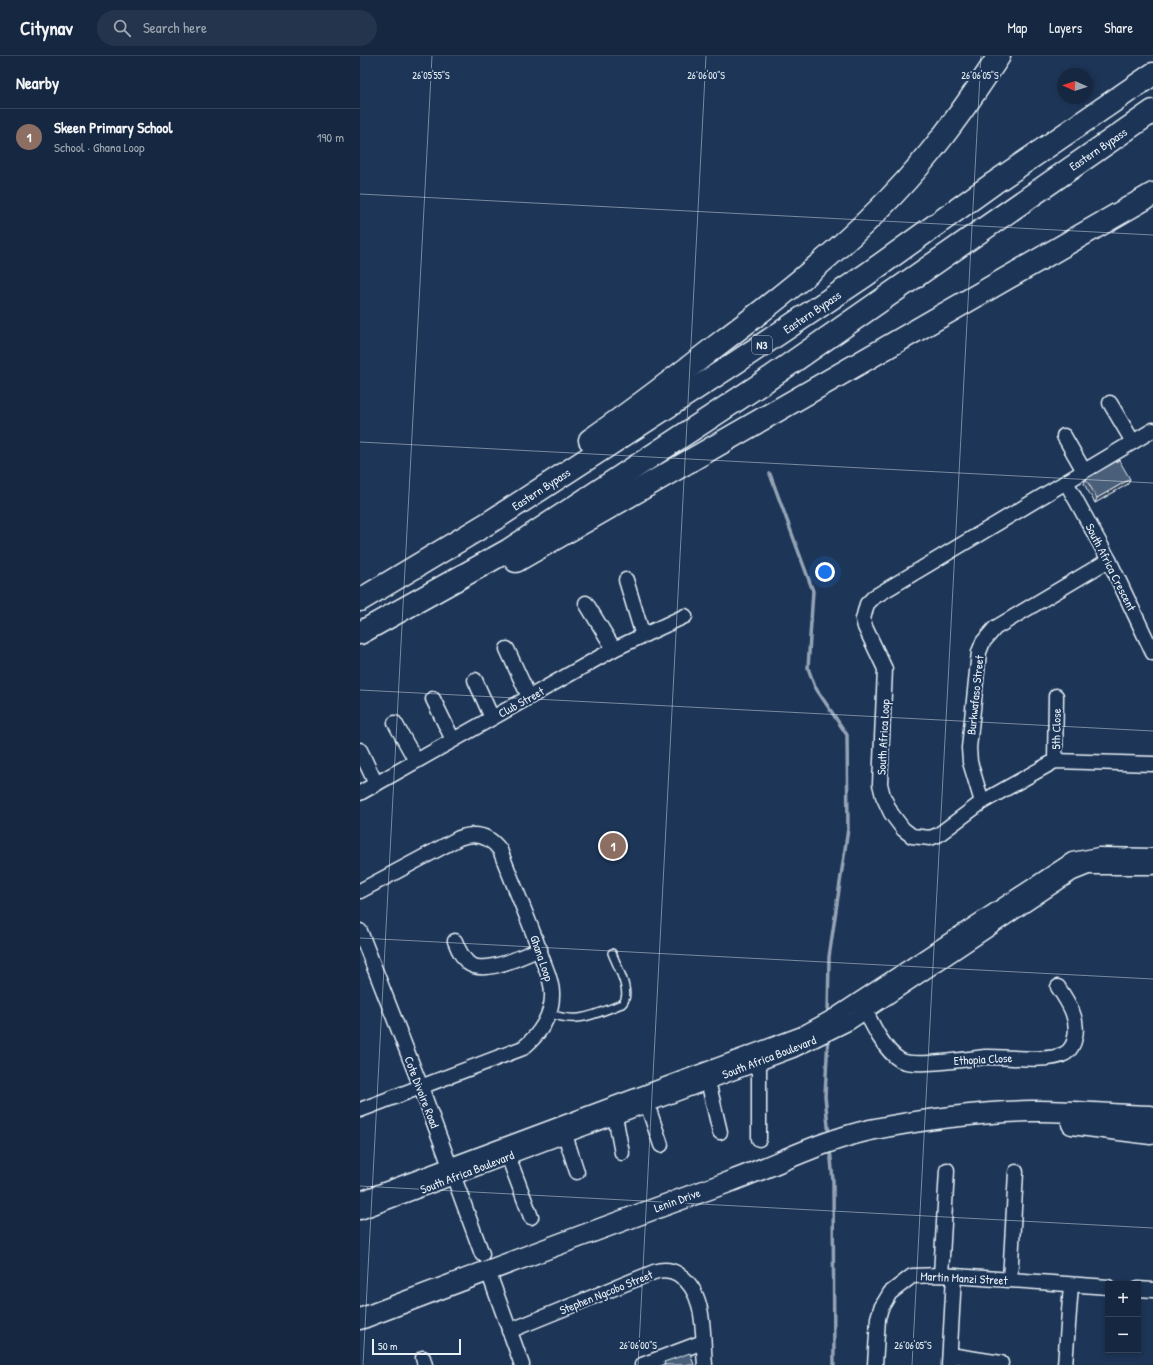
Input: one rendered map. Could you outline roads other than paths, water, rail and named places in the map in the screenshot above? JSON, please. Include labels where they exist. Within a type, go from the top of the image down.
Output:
[{"type":"highway","points":[[360,583],[539,474],[612,425],[746,324],[818,265],[858,230],[906,180],[940,141],[999,56]]},
{"type":"highway","name":"Eastern Bypass","points":[[360,600],[490,522],[736,363],[866,275],[994,183],[1153,74]]},
{"type":"highway","name":"Eastern Bypass","points":[[360,633],[509,550],[738,399],[1153,111]]},
{"type":"highway","points":[[360,647],[428,612],[1153,194]]},
{"type":"street","points":[[1110,403],[1134,442]]},
{"type":"street","name":"South Africa Loop","points":[[1055,761],[982,802],[938,834],[930,838],[912,836],[903,829],[891,813],[883,796],[880,784],[885,669],[865,627],[863,619],[864,610],[874,597],[1153,430]]},
{"type":"street","points":[[1064,436],[1084,471]]},
{"type":"street","name":"South Africa Crescent","points":[[1066,482],[1109,560],[1153,653]]},
{"type":"street","name":"Burkwafaso Street","points":[[982,802],[970,762],[969,748],[977,662],[983,642],[995,628],[1109,560]]},
{"type":"street","points":[[626,580],[643,636]]},
{"type":"street","points":[[586,602],[614,649]]},
{"type":"street","name":"Club Street","points":[[360,793],[614,649],[685,616]]},
{"type":"street","points":[[507,648],[529,697]]},
{"type":"street","points":[[475,680],[492,718]]},
{"type":"street","name":"5th Close","points":[[1055,761],[1056,696]]},
{"type":"street","points":[[433,699],[453,740]]},
{"type":"street","points":[[395,723],[416,761]]},
{"type":"street","points":[[360,750],[376,784]]},
{"type":"street","points":[[1055,761],[1153,764]]},
{"type":"street","name":"Ghana Loop","points":[[360,891],[459,838],[475,834],[491,840],[500,850],[540,949],[551,985],[552,994],[549,1013],[539,1031],[523,1048],[360,1110]]},
{"type":"street","name":"South Africa Boulevard","points":[[360,1199],[508,1156],[804,1045],[850,1022],[860,1004],[1072,860],[1099,855],[1153,856]]},
{"type":"street","name":"South Africa Boulevard","points":[[360,1212],[452,1172],[810,1030],[860,1004],[1073,872],[1095,866],[1153,867]]},
{"type":"street","name":"Cote Divoire Road","points":[[360,931],[421,1087],[508,1331],[522,1365]]},
{"type":"street","points":[[455,941],[464,959],[476,967],[494,966],[540,949]]},
{"type":"street","name":"Ethopia Close","points":[[860,1004],[890,1051],[901,1061],[922,1063],[985,1057],[1050,1058],[1064,1054],[1070,1050],[1075,1037],[1073,1011],[1058,987]]},
{"type":"street","points":[[759,1063],[759,1139]]},
{"type":"street","points":[[708,1081],[720,1132]]},
{"type":"street","points":[[647,1104],[661,1144]]},
{"type":"street","name":"Lenin Drive","points":[[360,1319],[485,1263],[741,1177],[837,1139],[887,1128],[1002,1113],[1152,1125]]},
{"type":"street","points":[[615,1116],[622,1153]]},
{"type":"street","points":[[565,1135],[577,1172]]},
{"type":"street","points":[[508,1156],[531,1217]]},
{"type":"street","points":[[947,1170],[949,1360],[1000,1363]]},
{"type":"street","points":[[1010,1280],[1016,1172]]},
{"type":"street","name":"Stephen Ngcobo Street","points":[[508,1331],[654,1272],[665,1269],[684,1278],[698,1300],[705,1365]]},
{"type":"street","name":"Martin Manzi Street","points":[[875,1365],[878,1318],[885,1299],[900,1284],[912,1276],[947,1276],[1105,1287]]},
{"type":"street","points":[[1065,1365],[1071,1285]]},
{"type":"street","points":[[1141,1289],[1153,1290]]},
{"type":"street","points":[[642,1365],[703,1342]]},
{"type":"lane","points":[[549,1013],[565,1019],[580,1019],[622,1004],[626,999],[626,992],[612,953]]},
{"type":"waterway","points":[[770,474],[813,591],[808,668],[815,687],[847,735],[848,829],[829,957],[828,1015]]},
{"type":"waterway","points":[[828,1037],[825,1096],[829,1136]]},
{"type":"waterway","points":[[830,1148],[833,1181],[834,1365]]},
{"type":"place","name":"Skeen Primary School","points":[[613,846]]}]
